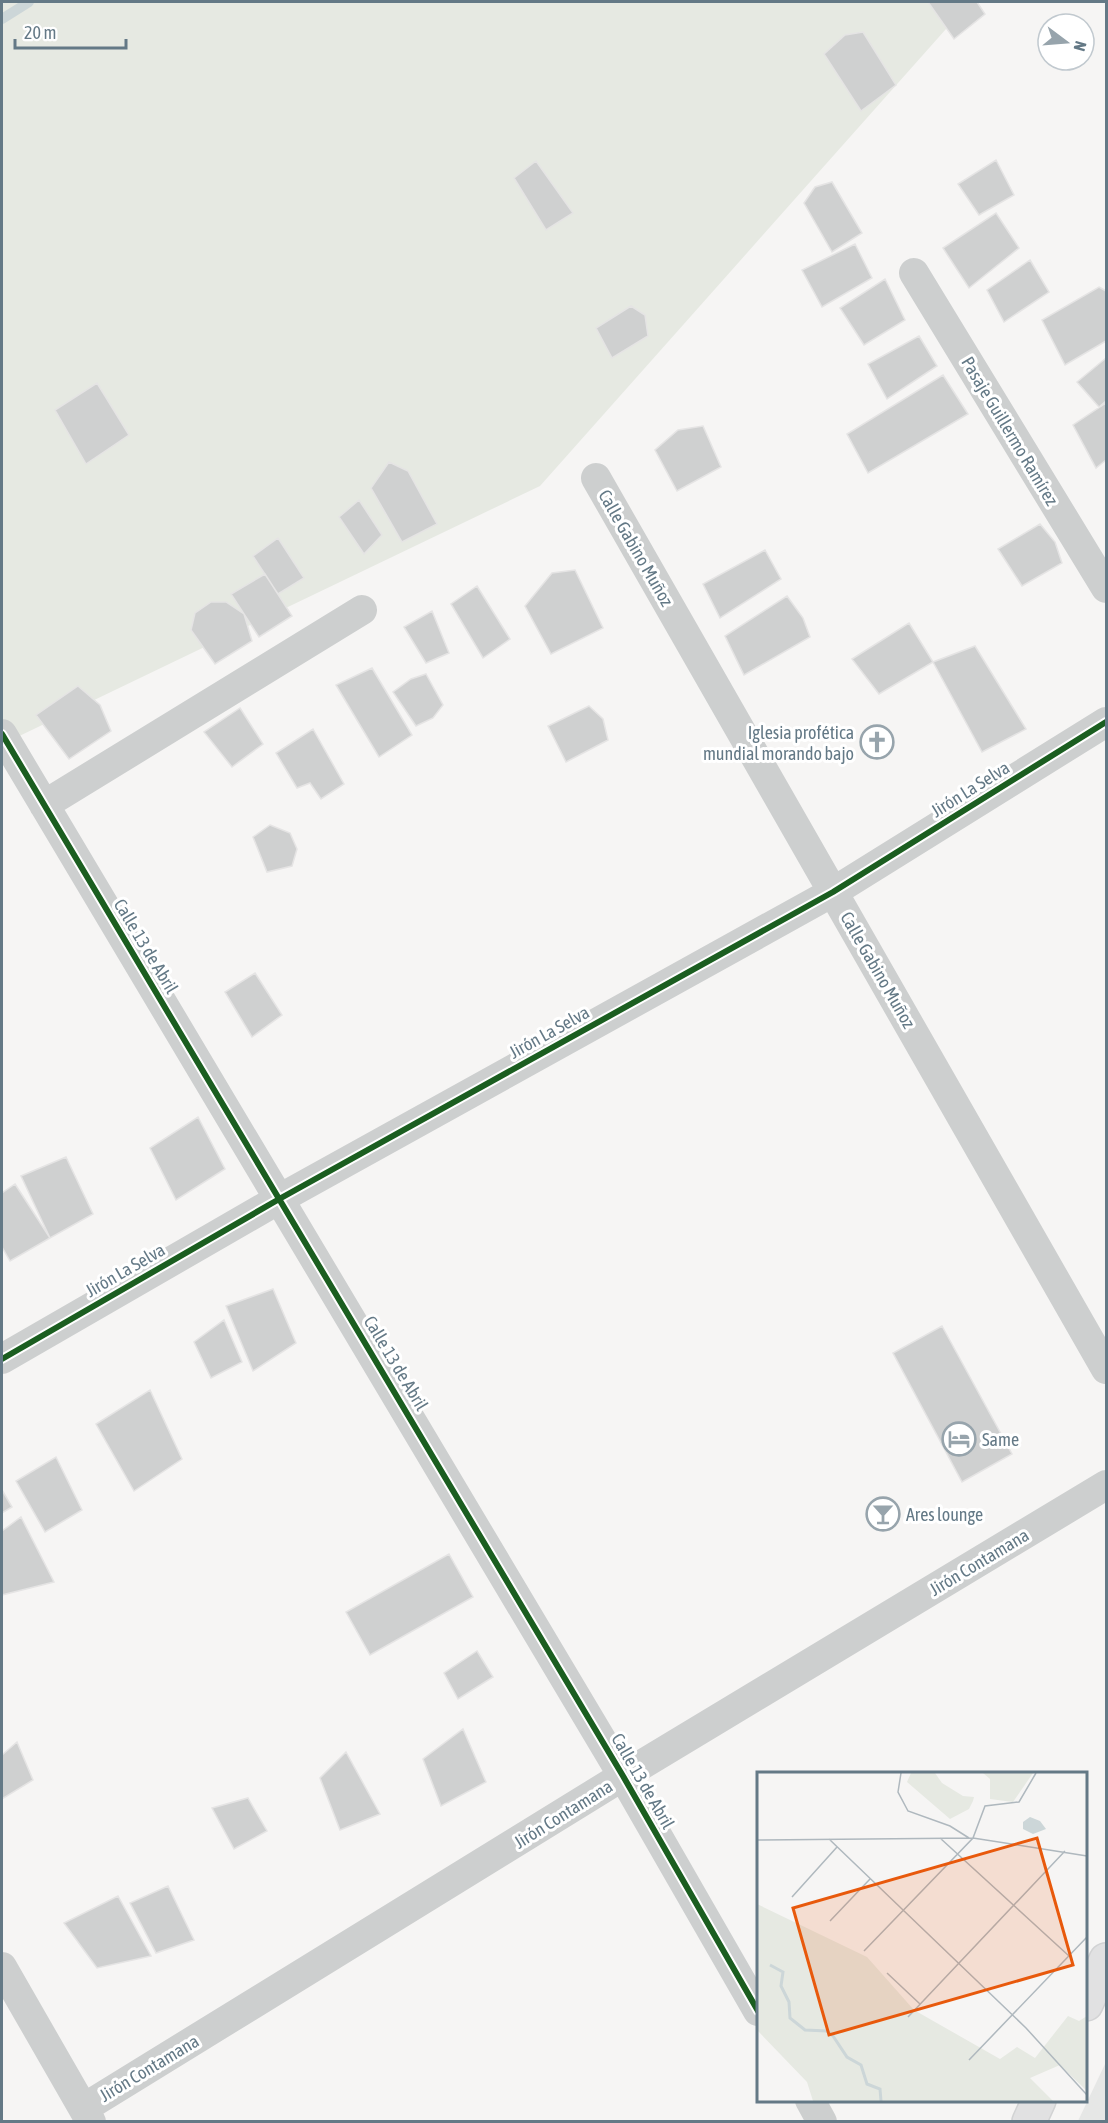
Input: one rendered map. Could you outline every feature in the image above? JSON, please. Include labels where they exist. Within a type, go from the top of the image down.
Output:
[{"type":"street","name":"Pasaje Guillermo Ramírez","points":[[914,273],[1107,588]]},
{"type":"street","name":"Calle Gabino Muñoz","points":[[596,478],[1107,1369]]},
{"type":"street","points":[[44,805],[362,610]]},
{"type":"street","name":"Jirón La Selva","points":[[2,1359],[280,1198],[833,892],[1107,722]]},
{"type":"street","name":"Calle 13 de Abril","points":[[2,734],[623,1776],[757,2008]]},
{"type":"street","name":"Jirón Contamana","points":[[87,2115],[623,1776],[1107,1485]]},
{"type":"street","points":[[1087,2002],[1107,1960]]},
{"type":"street","points":[[2,1967],[87,2115]]},
{"type":"street","points":[[811,2102],[822,2121]]},
{"type":"street","points":[[1029,2121],[1038,2102]]},
{"type":"shaded area","points":[[2,2],[970,2],[540,486],[11,740],[2,749]]},
{"type":"shaded area","points":[[1106,2062],[1106,2121],[1078,2121]]},
{"type":"building","points":[[928,2],[977,2],[985,14],[954,39]]},
{"type":"building","points":[[863,32],[896,85],[861,111],[824,54],[845,35]]},
{"type":"building","points":[[996,160],[1014,195],[979,215],[958,184]]},
{"type":"building","points":[[536,161],[573,213],[546,230],[514,178]]},
{"type":"building","points":[[832,182],[862,233],[832,252],[804,203],[815,187]]},
{"type":"building","points":[[996,213],[1019,248],[969,288],[943,248]]},
{"type":"building","points":[[855,244],[872,278],[822,307],[802,270]]},
{"type":"building","points":[[1030,260],[1049,292],[1004,322],[987,290]]},
{"type":"building","points":[[885,279],[905,320],[864,345],[840,308]]},
{"type":"building","points":[[1099,287],[1106,291],[1106,341],[1065,365],[1042,320]]},
{"type":"building","points":[[631,306],[645,315],[648,336],[612,358],[596,328]]},
{"type":"building","points":[[919,336],[937,366],[887,399],[868,364]]},
{"type":"building","points":[[1106,358],[1106,401],[1099,407],[1077,382]]},
{"type":"building","points":[[943,375],[968,414],[868,473],[847,434]]},
{"type":"building","points":[[97,383],[129,435],[86,464],[55,410]]},
{"type":"building","points":[[1106,403],[1106,460],[1096,468],[1073,425]]},
{"type":"building","points":[[703,426],[721,467],[677,491],[655,450],[678,430]]},
{"type":"building","points":[[389,462],[408,471],[437,524],[402,542],[371,488]]},
{"type":"building","points":[[359,500],[382,535],[364,554],[339,517]]},
{"type":"building","points":[[1040,524],[1055,542],[1062,563],[1022,586],[998,549]]},
{"type":"building","points":[[278,538],[304,578],[278,594],[253,556]]},
{"type":"building","points":[[765,550],[781,579],[720,618],[703,584]]},
{"type":"building","points":[[575,570],[603,628],[551,654],[525,606],[552,573]]},
{"type":"building","points":[[265,574],[292,616],[259,637],[231,594]]},
{"type":"building","points":[[477,586],[510,639],[483,658],[451,604]]},
{"type":"building","points":[[787,596],[803,618],[810,637],[744,675],[725,636]]},
{"type":"building","points":[[211,602],[226,602],[244,614],[252,641],[215,664],[191,630],[195,613]]},
{"type":"building","points":[[432,611],[449,653],[426,663],[404,627]]},
{"type":"building","points":[[909,623],[933,662],[879,694],[852,659]]},
{"type":"building","points":[[975,646],[1026,729],[982,752],[933,662]]},
{"type":"building","points":[[372,668],[412,735],[379,757],[336,685]]},
{"type":"building","points":[[426,674],[443,705],[433,718],[416,726],[393,692],[411,679]]},
{"type":"building","points":[[78,686],[100,705],[111,731],[69,759],[36,715]]},
{"type":"building","points":[[589,706],[603,719],[608,740],[566,762],[548,726]]},
{"type":"building","points":[[240,708],[263,744],[232,767],[204,732]]},
{"type":"building","points":[[313,729],[344,784],[321,799],[310,783],[297,788],[276,753]]},
{"type":"building","points":[[270,825],[290,833],[297,849],[292,866],[267,872],[253,837]]},
{"type":"building","points":[[255,973],[282,1015],[252,1037],[225,992]]},
{"type":"building","points":[[198,1117],[225,1169],[176,1200],[150,1148]]},
{"type":"building","points":[[66,1157],[93,1214],[50,1238],[21,1176]]},
{"type":"building","points":[[15,1184],[50,1238],[10,1261],[2,1247],[2,1193]]},
{"type":"building","points":[[273,1289],[296,1343],[253,1371],[226,1306]]},
{"type":"building","points":[[224,1320],[242,1362],[211,1378],[194,1342]]},
{"type":"building","points":[[942,1326],[1012,1454],[962,1482],[893,1353]]},
{"type":"building","points":[[150,1390],[182,1459],[134,1491],[96,1424]]},
{"type":"building","points":[[56,1457],[82,1510],[45,1532],[16,1481]]},
{"type":"building","points":[[2,1490],[12,1507],[2,1513]]},
{"type":"building","points":[[21,1517],[54,1582],[2,1595],[2,1531]]},
{"type":"building","points":[[449,1554],[473,1597],[370,1655],[346,1612]]},
{"type":"building","points":[[477,1651],[493,1677],[458,1699],[444,1673]]},
{"type":"building","points":[[463,1729],[486,1782],[441,1806],[423,1759]]},
{"type":"building","points":[[17,1742],[33,1780],[2,1799],[2,1755]]},
{"type":"building","points":[[346,1752],[380,1814],[340,1830],[320,1778]]},
{"type":"building","points":[[248,1798],[267,1831],[234,1849],[212,1808]]},
{"type":"building","points":[[168,1886],[194,1940],[156,1953],[130,1903]]},
{"type":"building","points":[[118,1896],[151,1956],[97,1968],[64,1923]]},
{"type":"waterway","points":[[2,19],[29,2]]},
{"type":"cycle path","points":[[2,1359],[281,1198],[833,892],[1106,722]]},
{"type":"cycle path","points":[[2,734],[623,1776],[757,2009]]},
{"type":"place","name":"Iglesia profética mundial morando bajo","points":[[877,742]]},
{"type":"place","name":"Same","points":[[959,1439]]},
{"type":"place","name":"Ares lounge","points":[[883,1514]]}]
